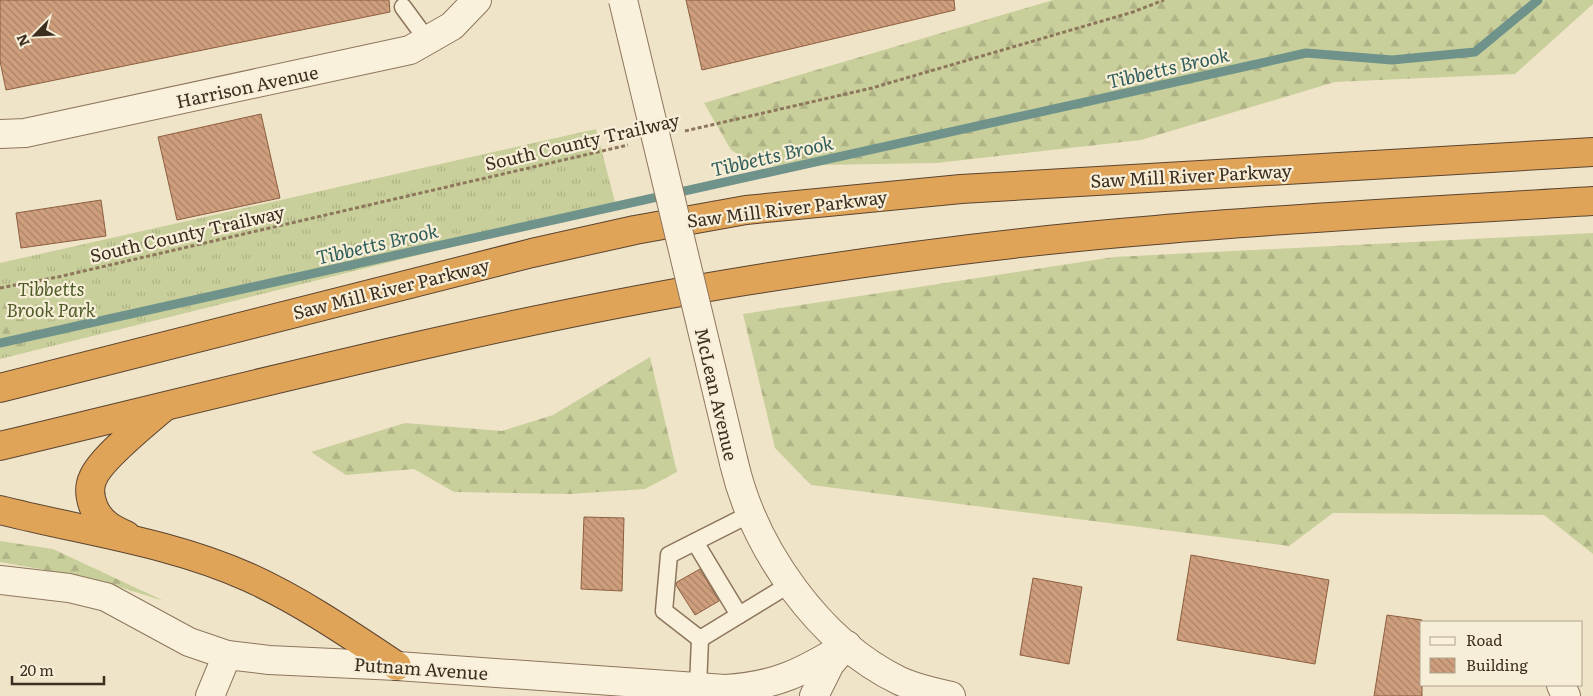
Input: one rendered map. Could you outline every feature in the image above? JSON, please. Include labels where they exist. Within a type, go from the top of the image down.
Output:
[{"type":"highway","name":"Saw Mill River Parkway","points":[[0,388],[522,256],[635,230],[746,210],[961,189],[1593,152]]},
{"type":"highway","points":[[0,446],[401,350],[580,311],[815,271],[1151,230],[1593,201]]},
{"type":"highway","points":[[148,544],[120,532],[102,520],[91,500],[90,489],[97,470],[165,406]]},
{"type":"highway","points":[[0,510],[148,544],[211,562],[277,590],[397,666]]},
{"type":"street","name":"Harrison Avenue","points":[[0,134],[24,134],[410,50],[452,26],[477,0]]},
{"type":"street","name":"McLean Avenue","points":[[622,0],[734,463],[750,514],[774,562],[790,584],[815,614],[847,645],[881,670],[901,681],[951,696]]},
{"type":"street","name":"Putnam Avenue","points":[[0,580],[70,588],[106,597],[189,642],[227,655],[269,660],[397,666],[698,688],[742,688],[774,682],[805,670],[847,645]]},
{"type":"street","points":[[814,696],[820,680],[830,664],[847,645]]},
{"type":"street","points":[[210,696],[227,655]]},
{"type":"lane","points":[[403,7],[428,41]]},
{"type":"lane","points":[[700,639],[664,611],[669,555],[750,514]]},
{"type":"lane","points":[[695,542],[739,615]]},
{"type":"lane","points":[[700,639],[790,584]]},
{"type":"lane","points":[[698,688],[700,639]]},
{"type":"path","name":"South County Trailway","points":[[679,133],[872,88],[1133,12],[1164,0]]},
{"type":"path","name":"South County Trailway","points":[[0,288],[58,277],[631,144]]},
{"type":"green space","points":[[1053,0],[1593,0],[1593,4],[1515,74],[1335,82],[1141,140],[937,163],[758,166],[731,150],[704,103]]},
{"type":"green space","name":"Tibbetts Brook Park","points":[[596,129],[616,206],[0,359],[0,263]]},
{"type":"green space","points":[[1593,233],[1593,554],[1544,515],[1333,513],[1289,546],[811,485],[775,448],[743,314],[1114,257]]},
{"type":"green space","points":[[7,297],[33,310],[22,348],[0,353],[0,299]]},
{"type":"green space","points":[[650,357],[677,472],[645,489],[570,494],[454,492],[414,469],[346,475],[311,452],[405,423],[502,431],[553,415]]},
{"type":"green space","points":[[0,541],[53,549],[164,601],[91,578],[0,562]]},
{"type":"building","points":[[0,0],[389,0],[390,12],[6,90],[0,61]]},
{"type":"building","points":[[686,0],[954,0],[955,10],[702,70]]},
{"type":"building","points":[[261,114],[280,198],[177,220],[158,137]]},
{"type":"building","points":[[101,200],[106,236],[21,248],[16,213]]},
{"type":"building","points":[[584,517],[624,518],[622,591],[581,589]]},
{"type":"building","points":[[1191,555],[1329,580],[1315,664],[1177,640]]},
{"type":"building","points":[[700,569],[719,601],[695,615],[676,585],[677,582]]},
{"type":"building","points":[[1033,578],[1082,587],[1069,664],[1020,655]]},
{"type":"building","points":[[1387,615],[1422,620],[1420,621],[1420,686],[1422,686],[1422,696],[1374,696]]},
{"type":"waterway","name":"Tibbetts Brook","points":[[0,343],[1306,53],[1392,60],[1475,52],[1538,0]]}]
